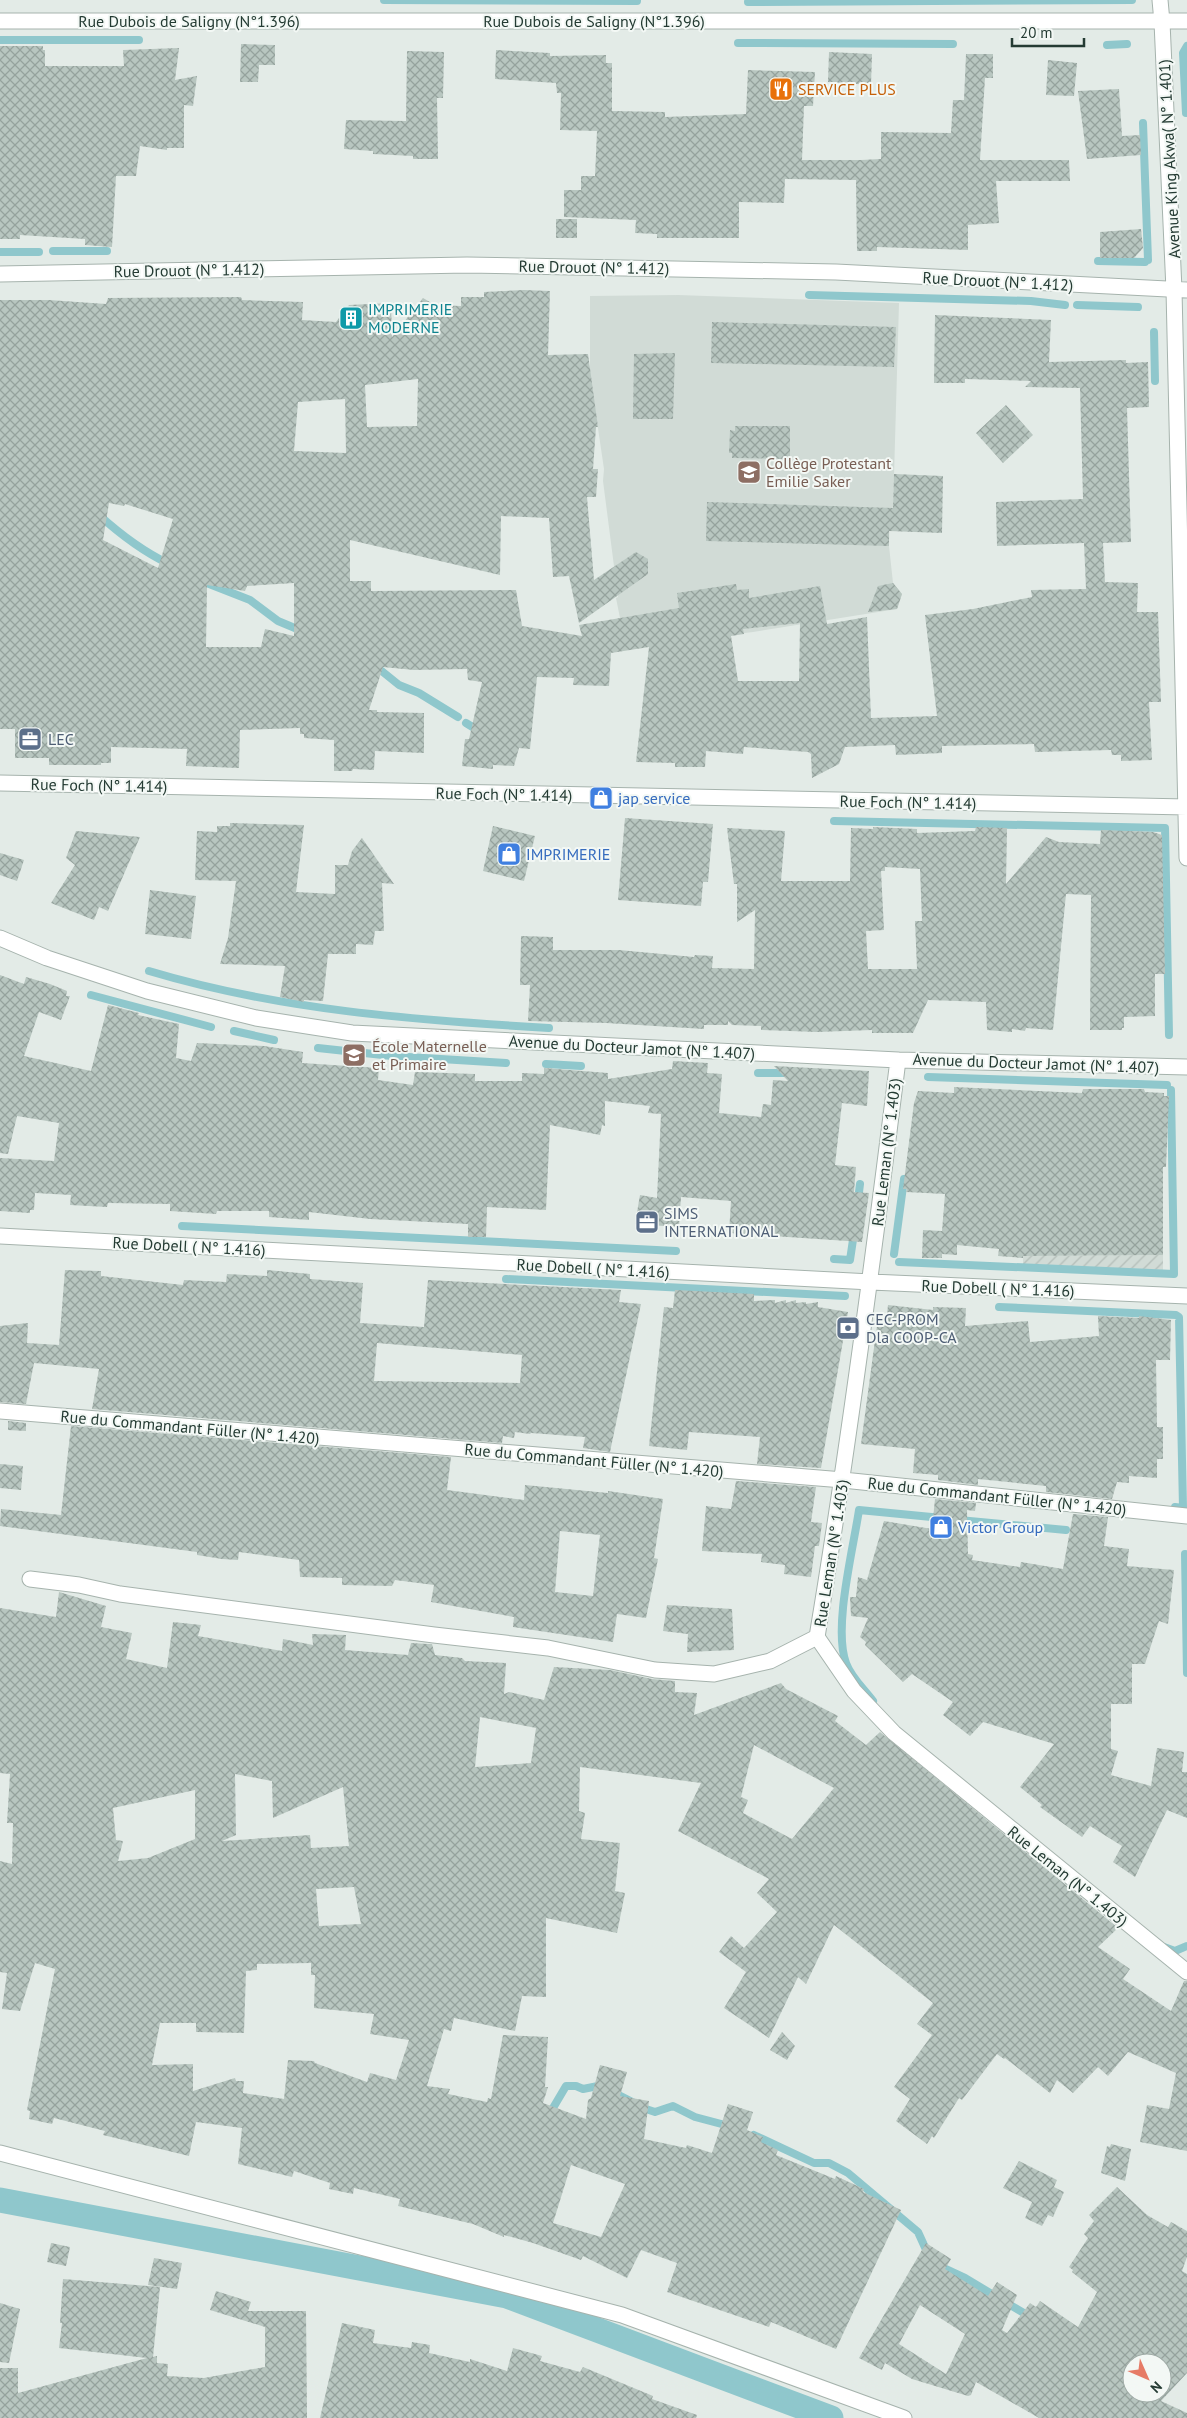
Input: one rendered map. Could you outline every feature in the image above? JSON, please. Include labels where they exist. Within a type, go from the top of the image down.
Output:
[{"type":"street","name":"Avenue King Akwa( N° 1.401)","points":[[1160,0],[1181,290],[1187,858]]},
{"type":"street","name":"Rue Dubois de Saligny (N°1.396)","points":[[0,21],[1187,21]]},
{"type":"street","name":"Rue Drouot (N° 1.412)","points":[[0,274],[477,265],[836,272],[1181,290]]},
{"type":"street","name":"Rue Foch (N° 1.414)","points":[[0,783],[1186,807]]},
{"type":"street","name":"Avenue du Docteur Jamot (N° 1.407)","points":[[0,938],[47,958],[147,991],[256,1018],[352,1033],[898,1060],[1187,1068]]},
{"type":"street","name":"Rue Leman (N° 1.403)","points":[[898,1060],[871,1282],[843,1480],[816,1637],[854,1691],[894,1733],[1187,1972]]},
{"type":"street","name":"Rue Dobell ( N° 1.416)","points":[[0,1236],[871,1282],[1187,1296]]},
{"type":"street","name":"Rue du Commandant Füller (N° 1.420)","points":[[0,1411],[843,1480],[1187,1516]]},
{"type":"street","points":[[30,1580],[79,1585],[120,1594],[548,1648],[655,1670],[714,1674],[770,1661],[816,1637]]},
{"type":"street","points":[[0,2153],[622,2315],[904,2418]]},
{"type":"shaded area","name":"Collège Protestant Emilie Saker","points":[[678,295],[899,303],[893,510],[890,511],[889,546],[893,583],[902,594],[897,609],[753,632],[626,648],[616,598],[618,597],[603,481],[604,469],[590,374],[590,296]]},
{"type":"shaded area","points":[[1163,1255],[1163,1270],[1023,1264],[1023,1256]]},
{"type":"building","points":[[241,44],[275,45],[275,65],[259,65],[258,82],[240,82]]},
{"type":"building","points":[[0,46],[43,46],[43,50],[45,50],[45,66],[124,66],[123,50],[179,48],[175,80],[197,76],[193,106],[184,105],[184,148],[167,148],[167,150],[140,146],[136,176],[116,176],[112,247],[85,245],[85,239],[20,235],[20,239],[0,239]]},
{"type":"building","points":[[496,50],[550,53],[550,56],[606,55],[606,63],[612,63],[612,111],[665,112],[665,117],[746,114],[748,70],[815,72],[813,106],[804,106],[802,160],[881,159],[881,132],[951,133],[953,100],[964,100],[966,54],[993,54],[993,78],[985,78],[980,160],[1069,160],[1070,181],[996,181],[999,223],[968,225],[968,250],[877,247],[877,251],[857,251],[856,180],[785,179],[784,203],[739,202],[739,238],[657,238],[657,234],[635,233],[636,220],[564,217],[564,190],[581,190],[581,176],[595,176],[597,131],[560,130],[561,93],[557,93],[556,83],[495,79]]},
{"type":"building","points":[[407,51],[444,52],[443,98],[437,98],[438,159],[413,159],[413,156],[373,154],[373,151],[344,149],[346,120],[406,121]]},
{"type":"building","points":[[829,52],[872,54],[871,85],[828,82]]},
{"type":"building","points":[[1048,60],[1077,63],[1074,96],[1046,95]]},
{"type":"building","points":[[1119,89],[1122,136],[1140,135],[1141,155],[1087,159],[1078,91]]},
{"type":"building","points":[[556,219],[577,219],[577,238],[556,238]]},
{"type":"building","points":[[1141,229],[1143,248],[1134,258],[1100,258],[1100,232]]},
{"type":"building","points":[[550,291],[548,355],[588,354],[598,427],[596,427],[593,469],[598,469],[596,497],[587,497],[594,580],[636,552],[648,559],[648,574],[579,623],[569,576],[553,577],[549,518],[501,516],[500,575],[350,540],[350,581],[371,581],[371,591],[516,590],[522,626],[582,636],[579,625],[679,608],[677,593],[736,584],[737,590],[749,589],[749,598],[820,586],[827,624],[867,617],[871,718],[937,716],[925,615],[973,609],[1032,597],[1031,590],[1086,589],[1084,543],[997,546],[996,502],[1083,499],[1080,388],[1025,387],[1031,381],[965,379],[965,383],[934,383],[935,315],[1051,320],[1049,362],[1126,360],[1126,363],[1148,362],[1149,407],[1127,408],[1131,542],[1103,543],[1105,582],[1138,583],[1137,612],[1158,612],[1161,702],[1149,702],[1152,760],[1121,761],[1121,755],[1112,755],[1111,750],[1035,752],[1034,744],[942,746],[942,753],[896,755],[895,745],[845,747],[839,764],[812,778],[811,754],[808,752],[744,747],[743,754],[706,751],[705,767],[675,767],[675,763],[636,762],[649,647],[611,653],[609,686],[573,685],[574,678],[537,677],[530,749],[519,748],[514,766],[493,765],[493,769],[462,766],[465,739],[469,739],[482,682],[468,680],[467,669],[414,670],[383,667],[369,710],[377,710],[377,712],[424,713],[424,753],[375,751],[374,770],[353,769],[352,771],[334,771],[334,740],[304,738],[304,734],[300,734],[300,728],[240,730],[239,768],[186,766],[187,749],[111,747],[111,763],[101,763],[101,765],[49,765],[49,758],[15,758],[15,729],[0,729],[0,300],[49,300],[106,304],[108,298],[241,297],[242,300],[303,302],[302,320],[336,322],[349,305],[391,303],[392,337],[423,298],[435,305],[461,306],[461,297],[484,297],[484,292]],"holes":[[[418,379],[417,426],[367,427],[365,385]],[[345,399],[346,453],[294,451],[298,402]],[[109,503],[124,506],[125,504],[173,519],[158,568],[103,540]],[[294,583],[294,636],[265,629],[261,647],[206,647],[207,585],[245,591],[247,586]],[[800,623],[799,681],[738,681],[731,636],[744,634],[743,629]]]},
{"type":"building","points":[[712,322],[896,327],[894,367],[711,363]]},
{"type":"building","points":[[675,353],[673,419],[633,419],[634,354]]},
{"type":"building","points":[[1006,405],[1033,435],[1003,463],[976,433]]},
{"type":"building","points":[[735,426],[790,426],[790,459],[732,458],[732,453],[729,453],[730,430],[735,431]]},
{"type":"building","points":[[894,474],[943,476],[942,533],[889,531],[889,546],[706,541],[707,502],[893,508]]},
{"type":"building","points":[[893,583],[902,594],[897,609],[868,612],[878,586]]},
{"type":"building","points":[[625,818],[713,824],[708,882],[703,882],[701,906],[618,900]]},
{"type":"building","points":[[230,823],[304,825],[296,892],[335,894],[335,865],[348,865],[352,851],[362,838],[394,884],[382,883],[384,931],[375,931],[373,945],[356,944],[356,954],[328,954],[323,1001],[304,1000],[304,1002],[280,997],[285,966],[220,964],[228,938],[236,881],[195,880],[197,831],[217,832],[217,826],[230,826]]},
{"type":"building","name":"IMPRIMERIE","points":[[493,826],[535,836],[524,881],[483,871]]},
{"type":"building","points":[[873,827],[917,829],[917,833],[975,831],[976,827],[1007,828],[1006,884],[1046,837],[1059,842],[1100,844],[1101,830],[1153,832],[1162,835],[1165,974],[1155,974],[1155,1016],[1124,1017],[1124,1028],[1122,1030],[1090,1030],[1091,895],[1066,894],[1053,1030],[1026,1028],[1025,1031],[1012,1029],[1012,1032],[987,1030],[986,1002],[928,1000],[913,1033],[872,1033],[872,1030],[817,1032],[761,1030],[761,1026],[732,1025],[728,1021],[728,1025],[704,1025],[704,1029],[606,1023],[528,1021],[530,985],[520,985],[521,936],[553,937],[553,950],[619,950],[694,957],[695,955],[713,956],[712,968],[754,969],[755,910],[737,922],[737,884],[734,884],[727,828],[785,831],[781,881],[850,881],[851,828],[873,829]],"holes":[[[885,867],[920,869],[922,921],[915,921],[917,969],[868,969],[866,931],[884,930],[881,871],[885,871]]]},
{"type":"building","points":[[76,831],[140,837],[108,911],[99,907],[94,920],[51,903],[75,865],[66,858]]},
{"type":"building","points":[[0,853],[24,860],[17,881],[0,875]]},
{"type":"building","points":[[150,890],[196,896],[191,939],[145,934]]},
{"type":"building","points":[[0,975],[24,984],[26,977],[50,984],[67,991],[66,996],[70,996],[61,1020],[39,1012],[24,1056],[91,1071],[108,1005],[139,1013],[138,1015],[179,1024],[176,1058],[191,1061],[197,1043],[264,1046],[303,1052],[302,1063],[379,1068],[378,1080],[413,1085],[415,1072],[475,1074],[475,1081],[522,1081],[522,1073],[544,1074],[544,1068],[608,1073],[608,1079],[672,1069],[673,1061],[708,1063],[707,1073],[722,1074],[719,1113],[761,1117],[763,1104],[771,1105],[773,1080],[788,1081],[774,1066],[869,1071],[867,1106],[842,1103],[835,1165],[856,1167],[854,1192],[869,1193],[862,1242],[729,1233],[731,1201],[681,1197],[679,1227],[635,1224],[640,1195],[657,1198],[661,1114],[648,1113],[650,1106],[605,1101],[605,1126],[602,1125],[600,1135],[550,1125],[546,1210],[487,1207],[486,1237],[468,1237],[468,1224],[370,1219],[309,1212],[309,1220],[269,1217],[269,1211],[217,1211],[216,1214],[170,1211],[170,1204],[108,1203],[107,1207],[70,1205],[71,1195],[35,1193],[34,1210],[30,1210],[30,1213],[0,1211],[0,1158],[54,1161],[59,1123],[17,1116],[8,1154],[0,1153]]},
{"type":"building","points":[[954,1087],[1082,1093],[1083,1089],[1144,1089],[1145,1092],[1164,1093],[1164,1096],[1169,1096],[1166,1167],[1163,1167],[1163,1255],[1023,1256],[1023,1258],[998,1256],[999,1249],[957,1245],[957,1255],[942,1254],[942,1258],[922,1258],[923,1230],[942,1231],[945,1194],[906,1192],[907,1189],[903,1189],[914,1103],[918,1091],[954,1093]]},
{"type":"building","points":[[65,1270],[101,1271],[101,1276],[183,1285],[184,1280],[226,1282],[227,1274],[267,1276],[267,1270],[310,1274],[310,1279],[363,1283],[360,1323],[424,1327],[428,1280],[621,1290],[619,1302],[641,1304],[610,1452],[583,1448],[585,1437],[515,1432],[514,1438],[503,1436],[502,1443],[92,1409],[99,1369],[34,1363],[26,1404],[0,1402],[0,1326],[28,1323],[27,1343],[59,1345]],"holes":[[[377,1343],[522,1355],[520,1383],[374,1381]]]},
{"type":"building","points":[[675,1290],[754,1294],[754,1301],[775,1300],[775,1303],[786,1300],[786,1303],[796,1300],[796,1303],[806,1302],[806,1304],[818,1302],[818,1307],[848,1312],[821,1468],[757,1464],[760,1437],[689,1432],[687,1450],[649,1446],[664,1307],[673,1308]]},
{"type":"building","points":[[888,1305],[933,1310],[933,1307],[966,1308],[965,1326],[1028,1321],[1030,1342],[1099,1336],[1098,1316],[1139,1318],[1139,1316],[1171,1320],[1170,1360],[1156,1360],[1157,1427],[1163,1427],[1163,1459],[1157,1459],[1157,1478],[1129,1476],[1129,1483],[1117,1482],[1112,1499],[1046,1492],[1046,1486],[978,1479],[978,1485],[938,1480],[938,1475],[913,1473],[915,1449],[861,1444],[878,1318],[881,1318],[882,1314],[887,1314]]},
{"type":"building","points":[[8,1421],[26,1423],[26,1431],[8,1430]]},
{"type":"building","points":[[71,1426],[451,1457],[447,1490],[524,1500],[525,1485],[608,1493],[608,1491],[663,1499],[654,1558],[658,1559],[646,1618],[617,1614],[613,1642],[513,1627],[514,1617],[431,1602],[434,1585],[395,1580],[392,1586],[342,1585],[342,1578],[300,1577],[299,1560],[239,1552],[238,1560],[222,1559],[197,1555],[197,1552],[0,1526],[1,1509],[61,1515]],"holes":[[[560,1531],[600,1535],[593,1596],[555,1592]]]},
{"type":"building","points":[[0,1464],[23,1466],[21,1490],[0,1488]]},
{"type":"building","points":[[736,1481],[816,1487],[811,1522],[822,1523],[819,1546],[815,1546],[811,1577],[784,1574],[785,1565],[761,1562],[762,1554],[702,1551],[706,1506],[731,1509]]},
{"type":"building","points":[[935,1499],[976,1503],[975,1511],[967,1510],[968,1554],[973,1555],[972,1560],[1020,1567],[1021,1562],[1063,1569],[1073,1514],[1108,1517],[1104,1546],[1129,1549],[1127,1566],[1174,1570],[1168,1624],[1159,1621],[1145,1664],[1132,1664],[1132,1704],[1111,1704],[1111,1749],[1118,1751],[1111,1775],[1151,1786],[1157,1748],[1184,1752],[1182,1772],[1187,1772],[1187,1818],[1167,1810],[1135,1877],[1113,1862],[1122,1846],[1090,1826],[1082,1837],[1040,1807],[1042,1805],[1020,1787],[1054,1744],[983,1722],[970,1736],[943,1715],[953,1702],[912,1674],[903,1682],[865,1645],[866,1642],[860,1637],[868,1618],[851,1616],[850,1597],[856,1597],[858,1577],[867,1580],[884,1521],[932,1529]]},
{"type":"building","points":[[59,1592],[106,1606],[101,1627],[132,1633],[126,1659],[167,1668],[173,1622],[201,1625],[198,1636],[282,1651],[283,1639],[313,1645],[312,1634],[346,1635],[345,1650],[408,1655],[411,1643],[432,1644],[435,1655],[462,1658],[465,1661],[506,1663],[504,1694],[509,1692],[544,1700],[554,1667],[610,1670],[652,1679],[675,1681],[675,1692],[697,1693],[694,1715],[781,1683],[786,1689],[838,1716],[835,1721],[866,1745],[880,1732],[1118,1928],[1098,1947],[1130,1969],[1123,1979],[1171,2011],[1184,1981],[1187,1981],[1187,2151],[1140,2142],[1147,2105],[1169,2109],[1176,2073],[1128,2052],[1108,2076],[1098,2067],[1073,2093],[1057,2080],[1050,2093],[1005,2058],[997,2054],[962,2100],[959,2098],[934,2138],[932,2136],[927,2144],[896,2121],[910,2099],[894,2087],[932,2035],[917,2024],[933,2003],[834,1925],[806,1984],[798,1977],[769,2038],[724,2008],[746,1972],[719,1952],[731,1936],[744,1948],[777,1912],[757,1893],[769,1879],[678,1831],[701,1783],[580,1767],[579,1811],[585,1813],[581,1839],[620,1843],[615,1891],[625,1893],[617,1933],[546,1918],[546,1997],[522,1996],[515,2031],[454,2018],[451,2031],[444,2029],[427,2086],[450,2089],[448,2094],[487,2102],[488,2098],[491,2099],[503,2035],[548,2037],[545,2087],[548,2087],[543,2103],[586,2119],[588,2100],[591,2098],[600,2065],[627,2072],[620,2096],[649,2101],[644,2139],[686,2148],[687,2145],[712,2153],[728,2104],[753,2112],[747,2130],[763,2137],[761,2142],[778,2150],[776,2155],[835,2179],[836,2176],[864,2189],[863,2192],[901,2210],[836,2349],[771,2322],[769,2327],[667,2292],[677,2263],[641,2250],[627,2278],[583,2256],[581,2260],[533,2243],[504,2235],[504,2237],[473,2224],[398,2206],[400,2199],[354,2188],[353,2194],[329,2189],[330,2183],[294,2171],[292,2177],[238,2164],[242,2128],[196,2122],[189,2156],[103,2135],[105,2131],[54,2118],[52,2124],[29,2119],[30,2111],[27,2110],[55,1969],[35,1963],[20,2011],[2,2009],[7,1973],[0,1972],[0,1861],[12,1864],[13,1823],[7,1823],[10,1774],[0,1773],[0,1608],[56,1617]],"holes":[[[480,1717],[536,1728],[531,1763],[475,1767]],[[754,1745],[834,1788],[792,1839],[743,1813],[748,1800],[741,1797]],[[235,1774],[272,1781],[273,1818],[343,1787],[349,1846],[311,1848],[310,1835],[222,1841],[236,1835]],[[195,1790],[195,1839],[148,1858],[118,1861],[123,1841],[116,1840],[113,1808]],[[354,1887],[361,1924],[319,1926],[316,1889]],[[311,1963],[311,1975],[315,1975],[314,2008],[374,2014],[370,2034],[409,2040],[396,2080],[370,2073],[367,2082],[314,2061],[288,2060],[284,2099],[243,2093],[244,2081],[236,2081],[235,2078],[193,2091],[193,2064],[152,2065],[160,2023],[196,2023],[196,2032],[244,2033],[246,1971],[257,1970],[257,1964]],[[571,2165],[625,2184],[601,2237],[553,2223]]]},
{"type":"building","points":[[667,1605],[732,1609],[734,1650],[687,1652],[688,1634],[663,1631]]},
{"type":"building","points":[[782,2032],[795,2046],[787,2060],[770,2050]]},
{"type":"building","points":[[1111,2144],[1131,2149],[1125,2181],[1101,2173],[1107,2146],[1110,2147]]},
{"type":"building","points":[[1019,2161],[1057,2180],[1054,2187],[1064,2192],[1053,2217],[1048,2215],[1042,2226],[1025,2218],[1032,2202],[1003,2188]]},
{"type":"building","points":[[1117,2187],[1147,2215],[1168,2227],[1171,2222],[1187,2231],[1187,2257],[1182,2271],[1187,2274],[1187,2373],[1172,2389],[1172,2353],[1122,2353],[1122,2403],[1165,2403],[1187,2413],[1187,2418],[1039,2418],[976,2382],[971,2395],[968,2396],[912,2379],[885,2363],[882,2370],[859,2358],[926,2243],[951,2259],[945,2269],[988,2296],[997,2282],[1017,2295],[1002,2330],[1007,2333],[1030,2303],[1036,2307],[1040,2301],[1078,2327],[1097,2292],[1072,2272],[1073,2270],[1069,2267],[1088,2238],[1084,2234],[1094,2221],[1089,2215]],"holes":[[[920,2305],[965,2334],[946,2374],[899,2344]]]},
{"type":"building","points":[[51,2243],[70,2247],[66,2266],[47,2262]]},
{"type":"building","points":[[154,2258],[182,2263],[177,2289],[148,2285]]},
{"type":"building","points":[[63,2279],[160,2287],[153,2357],[157,2356],[157,2363],[168,2364],[167,2376],[204,2378],[265,2367],[265,2327],[210,2310],[216,2291],[251,2302],[248,2311],[306,2311],[307,2418],[0,2418],[0,2368],[18,2368],[18,2393],[147,2358],[59,2348],[62,2323],[60,2323]]},
{"type":"building","points":[[0,2303],[20,2309],[9,2363],[0,2362]]},
{"type":"building","points":[[342,2323],[375,2330],[373,2343],[411,2348],[412,2342],[430,2345],[429,2353],[470,2362],[470,2359],[507,2371],[513,2348],[542,2356],[540,2361],[580,2372],[583,2367],[653,2396],[652,2399],[697,2415],[696,2418],[320,2418]]},
{"type":"waterway","points":[[384,0],[637,1]]},
{"type":"waterway","points":[[748,2],[1132,0]]},
{"type":"waterway","points":[[0,40],[139,40]]},
{"type":"waterway","points":[[738,43],[953,44]]},
{"type":"waterway","points":[[1107,45],[1127,44]]},
{"type":"waterway","points":[[1186,113],[1183,53],[1187,46]]},
{"type":"waterway","points":[[1143,123],[1148,260]]},
{"type":"waterway","points":[[53,251],[107,251]]},
{"type":"waterway","points":[[0,252],[39,252]]},
{"type":"waterway","points":[[1098,261],[1145,262]]},
{"type":"waterway","points":[[809,295],[1031,301],[1065,305]]},
{"type":"waterway","points":[[1077,305],[1138,307]]},
{"type":"waterway","points":[[1154,332],[1155,381]]},
{"type":"waterway","points":[[99,515],[132,542],[169,564]]},
{"type":"waterway","points":[[204,582],[250,600],[278,621],[302,631]]},
{"type":"waterway","points":[[373,664],[399,685],[419,693],[458,717]]},
{"type":"waterway","points":[[466,723],[479,731]]},
{"type":"waterway","points":[[834,821],[1165,828],[1169,1035]]},
{"type":"waterway","points":[[149,971],[247,995],[297,1004],[397,1017],[549,1028]]},
{"type":"waterway","points":[[91,995],[211,1027]]},
{"type":"waterway","points":[[234,1031],[274,1040]]},
{"type":"waterway","points":[[318,1048],[392,1056],[506,1063]]},
{"type":"waterway","points":[[546,1064],[581,1066]]},
{"type":"waterway","points":[[758,1073],[789,1073]]},
{"type":"waterway","points":[[928,1077],[1167,1085]]},
{"type":"waterway","points":[[899,1262],[1174,1274],[1171,1090]]},
{"type":"waterway","points":[[894,1254],[904,1179]]},
{"type":"waterway","points":[[858,1200],[860,1184]]},
{"type":"waterway","points":[[182,1226],[676,1251]]},
{"type":"waterway","points":[[834,1259],[850,1260],[854,1233]]},
{"type":"waterway","points":[[506,1279],[845,1296]]},
{"type":"waterway","points":[[999,1307],[1176,1315],[1179,1317],[1183,1508],[1175,1507]]},
{"type":"waterway","points":[[873,1701],[851,1673],[846,1663],[843,1648],[842,1630],[845,1588],[859,1510],[942,1518]]},
{"type":"waterway","points":[[959,1520],[1066,1530]]},
{"type":"waterway","points":[[1185,1554],[1187,1673]]},
{"type":"waterway","points":[[1164,1947],[1175,1951],[1187,1946]]},
{"type":"waterway","points":[[547,2112],[553,2108],[566,2086],[576,2086],[583,2089],[598,2086],[655,2112],[673,2106],[695,2117],[729,2126]]},
{"type":"waterway","points":[[754,2135],[814,2163],[829,2163],[848,2173],[918,2232],[928,2254]]},
{"type":"waterway","points":[[0,2200],[507,2296],[831,2418]]},
{"type":"waterway","points":[[937,2265],[965,2278],[1032,2318]]},
{"type":"place","name":"SERVICE PLUS","points":[[781,89]]},
{"type":"place","name":"IMPRIMERIE MODERNE","points":[[351,318]]},
{"type":"place","name":"Collège Protestant Emilie Saker","points":[[749,472]]},
{"type":"place","name":"LEC","points":[[30,739]]},
{"type":"place","name":"jap service","points":[[601,798]]},
{"type":"place","name":"IMPRIMERIE","points":[[509,854]]},
{"type":"place","name":"École Maternelle et Primaire","points":[[354,1055]]},
{"type":"place","name":"SIMS INTERNATIONAL","points":[[647,1222]]},
{"type":"place","name":"CEC-PROM Dla COOP-CA","points":[[848,1328]]},
{"type":"place","name":"Victor Group","points":[[941,1527]]}]
